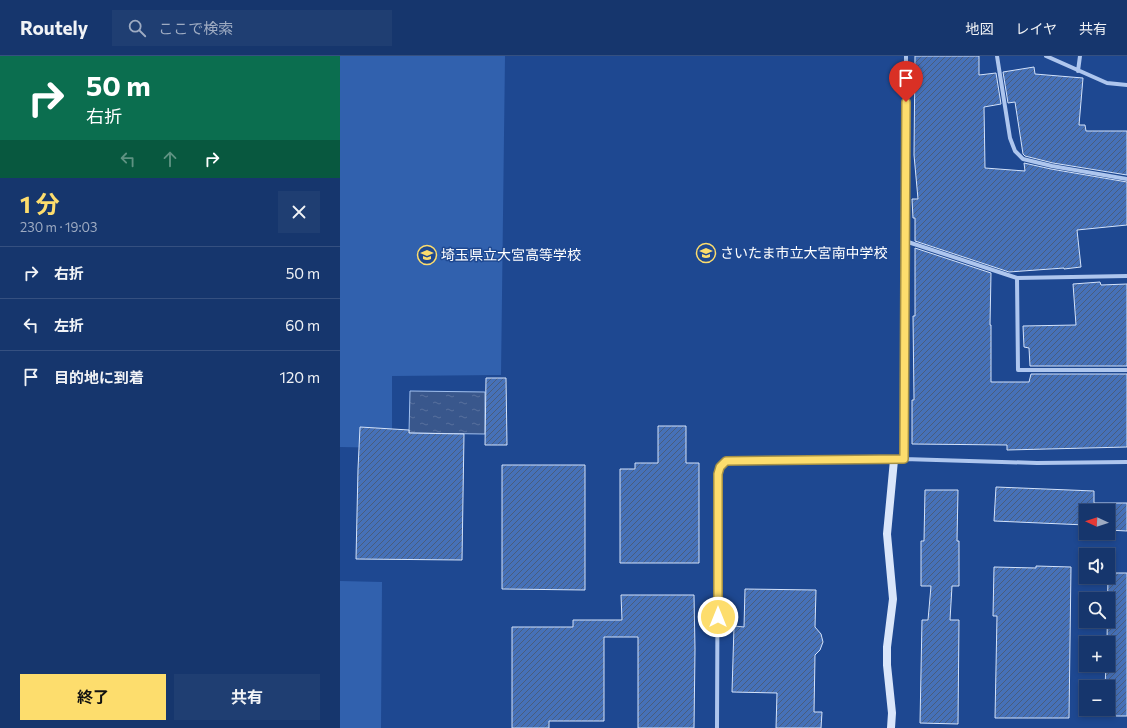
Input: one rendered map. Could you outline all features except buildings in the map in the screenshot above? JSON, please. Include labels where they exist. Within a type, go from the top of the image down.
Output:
[{"type":"street","points":[[904,459],[906,56]]},
{"type":"street","points":[[997,56],[1010,138],[1015,151],[1023,159],[1052,166],[1127,179]]},
{"type":"street","points":[[1046,56],[1107,83],[1127,85]]},
{"type":"street","points":[[1078,71],[1080,56]]},
{"type":"street","points":[[905,241],[1017,278],[1127,276]]},
{"type":"street","points":[[1017,278],[1018,370],[1127,370]]},
{"type":"street","points":[[717,728],[718,474],[720,467],[726,461],[904,459],[1037,463],[1127,462]]},
{"type":"street","points":[[890,728],[892,713],[887,665],[887,647],[893,599],[887,534],[894,460]]},
{"type":"shaded area","points":[[340,56],[505,56],[501,375],[392,376],[392,448],[340,447]]},
{"type":"shaded area","points":[[340,581],[382,582],[381,728],[340,728]]},
{"type":"water","points":[[410,391],[485,392],[485,434],[409,433]]},
{"type":"place","name":"さいたま市立大宮南中学校","points":[[706,253]]},
{"type":"place","name":"埼玉県立大宮高等学校","points":[[427,255]]},
{"type":"route","points":[[718,617],[718,474],[720,467],[726,461],[904,459],[906,102]]}]
